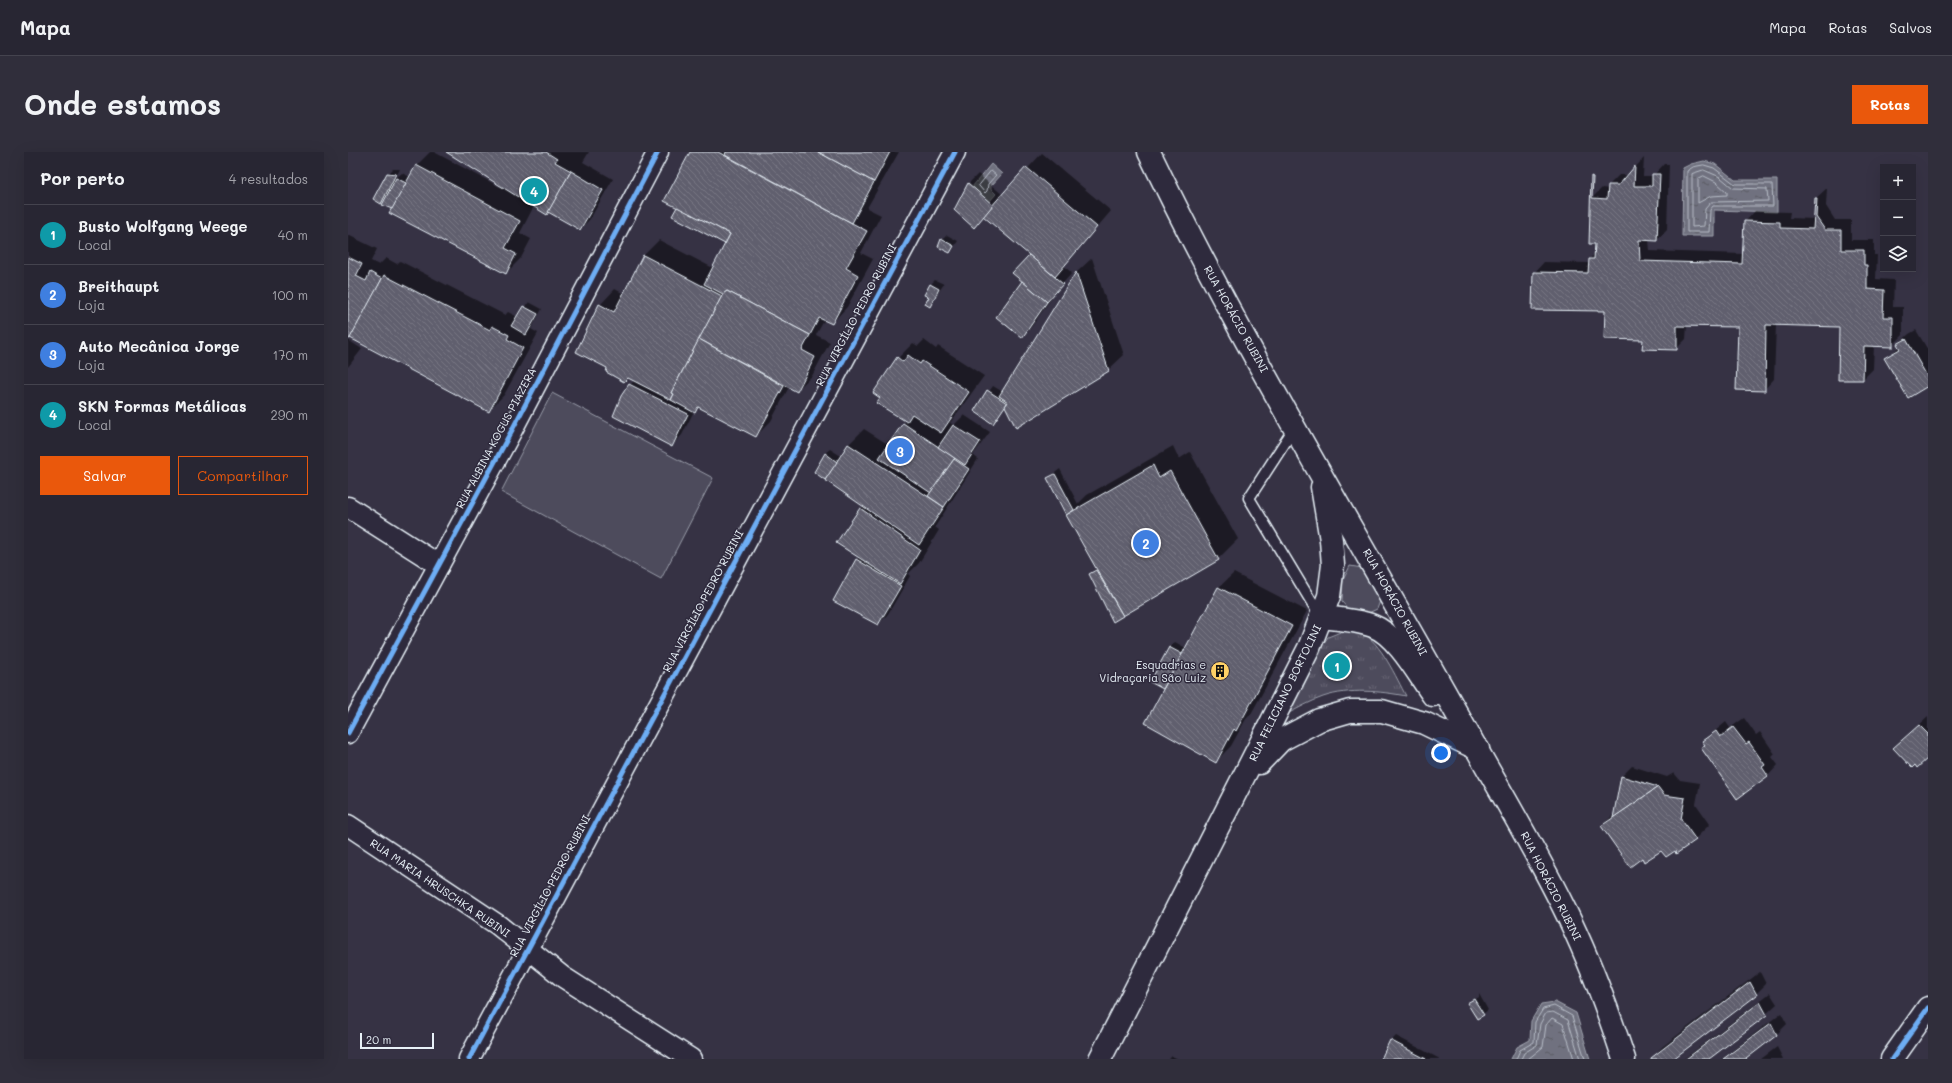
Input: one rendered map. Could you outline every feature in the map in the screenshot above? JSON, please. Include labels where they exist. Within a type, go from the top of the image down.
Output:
[{"type":"main road","name":"RUA HORÁCIO RUBINI","points":[[1149,152],[1189,235],[1295,427],[1478,749],[1564,906],[1601,989],[1624,1059]]},
{"type":"main road","name":"RUA FELICIANO BORTOLINI","points":[[1100,1059],[1309,648],[1329,596],[1333,565],[1328,519],[1317,466]]},
{"type":"main road","points":[[1321,617],[1348,620],[1374,626],[1395,641],[1436,699],[1463,725]]},
{"type":"main road","name":"RUA FELICIANO BORTOLINI","points":[[1244,778],[1281,740],[1319,720],[1350,711],[1382,711],[1424,723],[1478,749]]},
{"type":"main road","points":[[1892,1059],[1928,1008]]},
{"type":"street","name":"RUA ALBINA KOGUS PIAZERA","points":[[348,733],[439,565],[658,152]]},
{"type":"street","name":"RUA VIRGÍLIO PEDRO RUBINI","points":[[469,1059],[955,152]]},
{"type":"street","points":[[348,507],[439,565]]},
{"type":"street","name":"RUA MARIA HRUSCHKA RUBINI","points":[[348,825],[498,925],[563,977],[691,1059]]},
{"type":"lane","points":[[1295,427],[1249,498],[1321,617]]},
{"type":"green space","points":[[552,393],[713,478],[661,579],[501,492]]},
{"type":"green space","points":[[1350,566],[1362,568],[1382,596],[1377,609],[1364,615],[1350,611],[1342,602],[1343,580]]},
{"type":"green space","points":[[1343,631],[1360,632],[1369,637],[1387,661],[1406,696],[1365,691],[1344,692],[1318,699],[1287,714],[1319,650],[1328,637]]},
{"type":"water","points":[[1704,161],[1715,164],[1735,180],[1777,180],[1777,212],[1714,210],[1714,236],[1682,236],[1683,168],[1691,164]]},
{"type":"water","points":[[991,164],[1002,174],[991,186],[991,189],[996,194],[989,202],[972,187]]},
{"type":"water","points":[[1555,1002],[1576,1013],[1590,1059],[1511,1059],[1517,1047],[1530,1040],[1531,1021],[1541,1004]]},
{"type":"building","points":[[446,152],[546,152],[557,159],[555,162],[571,171],[547,215]]},
{"type":"building","points":[[690,152],[718,152],[867,231],[846,268],[858,275],[832,324],[819,318],[810,335],[727,291],[723,294],[704,284],[730,234],[664,201]]},
{"type":"building","points":[[726,152],[818,152],[874,182],[852,223],[725,155]]},
{"type":"building","points":[[818,152],[890,152],[874,182]]},
{"type":"building","points":[[416,165],[520,221],[505,248],[516,254],[506,274],[389,213]]},
{"type":"building","points":[[1635,166],[1634,186],[1652,186],[1652,174],[1660,174],[1657,241],[1639,240],[1640,261],[1742,264],[1744,221],[1780,222],[1780,228],[1813,229],[1815,198],[1817,198],[1816,217],[1825,230],[1841,230],[1841,250],[1864,250],[1864,265],[1867,265],[1867,289],[1884,290],[1883,317],[1893,317],[1893,347],[1864,346],[1863,380],[1838,380],[1839,327],[1766,325],[1765,391],[1736,390],[1738,327],[1677,326],[1677,350],[1642,349],[1643,340],[1604,339],[1605,311],[1532,310],[1533,272],[1588,273],[1589,259],[1594,259],[1595,244],[1589,244],[1591,176],[1593,177],[1592,198],[1607,199],[1608,185],[1619,185]]},
{"type":"building","points":[[1026,167],[1097,227],[1055,277],[983,216]]},
{"type":"building","points":[[571,171],[603,190],[580,230],[548,212]]},
{"type":"building","points":[[387,173],[396,174],[381,204],[373,199]]},
{"type":"building","points":[[396,178],[406,183],[392,209],[382,205]]},
{"type":"building","points":[[968,183],[993,205],[974,228],[954,210]]},
{"type":"building","points":[[677,207],[730,234],[725,244],[672,216]]},
{"type":"building","points":[[941,239],[954,246],[950,253],[938,247]]},
{"type":"building","points":[[643,255],[722,296],[671,393],[674,394],[671,400],[628,378],[624,382],[606,372],[607,368],[576,352],[599,304],[614,312]]},
{"type":"building","points":[[1029,255],[1063,284],[1047,302],[1012,273]]},
{"type":"building","points":[[348,257],[362,264],[356,276],[366,281],[370,272],[382,279],[350,339],[348,338]]},
{"type":"building","points":[[1076,272],[1109,371],[1016,428],[1005,406],[1008,402],[999,396]]},
{"type":"building","points":[[384,275],[490,330],[492,326],[509,335],[507,339],[523,348],[489,412],[350,338]]},
{"type":"building","points":[[1022,281],[1047,302],[1022,338],[996,317]]},
{"type":"building","points":[[930,284],[939,289],[930,307],[925,304],[929,297],[924,295]]},
{"type":"building","points":[[727,291],[810,335],[802,350],[815,357],[797,392],[699,339],[723,294]]},
{"type":"building","points":[[523,306],[538,314],[526,335],[511,326]]},
{"type":"building","points":[[699,339],[784,386],[756,437],[698,407],[695,413],[671,400],[674,394],[671,393]]},
{"type":"building","points":[[1906,339],[1928,378],[1928,386],[1908,398],[1884,358],[1900,349],[1897,344]]},
{"type":"building","points":[[908,355],[920,364],[922,361],[969,392],[941,433],[912,414],[907,422],[876,403],[880,398],[873,393],[897,357],[903,362]]},
{"type":"building","points":[[629,384],[688,414],[672,447],[613,416],[621,396]]},
{"type":"building","points":[[987,390],[1007,403],[993,424],[974,411]]},
{"type":"building","points":[[903,423],[955,458],[931,493],[879,458]]},
{"type":"building","points":[[953,425],[980,442],[965,465],[938,447]]},
{"type":"building","points":[[848,444],[944,507],[919,545],[825,480]]},
{"type":"building","points":[[825,453],[837,462],[825,480],[814,472]]},
{"type":"building","points":[[954,459],[969,469],[944,507],[928,496]]},
{"type":"building","points":[[1153,465],[1159,478],[1170,471],[1219,560],[1123,616],[1066,515]]},
{"type":"building","points":[[1055,474],[1074,510],[1066,515],[1047,478]]},
{"type":"building","points":[[860,508],[920,550],[900,584],[836,543]]},
{"type":"building","points":[[856,559],[901,586],[878,625],[833,601]]},
{"type":"building","points":[[1096,570],[1123,616],[1113,622],[1089,574]]},
{"type":"building","name":"Esquadrias e Vidraçaria São Luiz","points":[[1218,587],[1292,626],[1236,731],[1234,729],[1216,763],[1145,723]]},
{"type":"building","points":[[1169,647],[1182,654],[1163,689],[1150,682]]},
{"type":"building","points":[[1919,725],[1928,734],[1928,758],[1917,768],[1915,765],[1912,768],[1893,748]]},
{"type":"building","points":[[1733,727],[1746,744],[1749,742],[1765,765],[1762,767],[1768,776],[1737,799],[1701,748],[1705,745],[1702,741],[1716,731],[1720,737]]},
{"type":"building","points":[[1621,776],[1658,787],[1613,818]]},
{"type":"building","points":[[1658,787],[1664,795],[1685,798],[1681,819],[1696,840],[1676,854],[1675,851],[1666,857],[1661,851],[1644,862],[1642,858],[1630,867],[1601,826]]},
{"type":"building","points":[[1750,982],[1757,995],[1673,1059],[1651,1059],[1651,1058]]},
{"type":"building","points":[[1474,999],[1484,1015],[1477,1019],[1467,1003]]},
{"type":"building","points":[[1760,1002],[1767,1015],[1709,1059],[1686,1059]]},
{"type":"building","points":[[1771,1023],[1777,1035],[1746,1059],[1723,1059]]},
{"type":"building","points":[[1390,1040],[1426,1059],[1381,1059]]},
{"type":"cycle path","points":[[348,733],[512,430],[658,152]]},
{"type":"cycle path","points":[[469,1059],[955,152]]},
{"type":"cycle path","points":[[1892,1059],[1928,1008]]},
{"type":"place","name":"SKN Formas Metálicas","points":[[534,191]]},
{"type":"place","name":"Auto Mecânica Jorge","points":[[900,451]]},
{"type":"place","name":"Breithaupt","points":[[1146,543]]},
{"type":"place","name":"Busto Wolfgang Weege","points":[[1337,666]]},
{"type":"place","name":"Esquadrias e Vidraçaria São Luiz","points":[[1220,671]]}]
